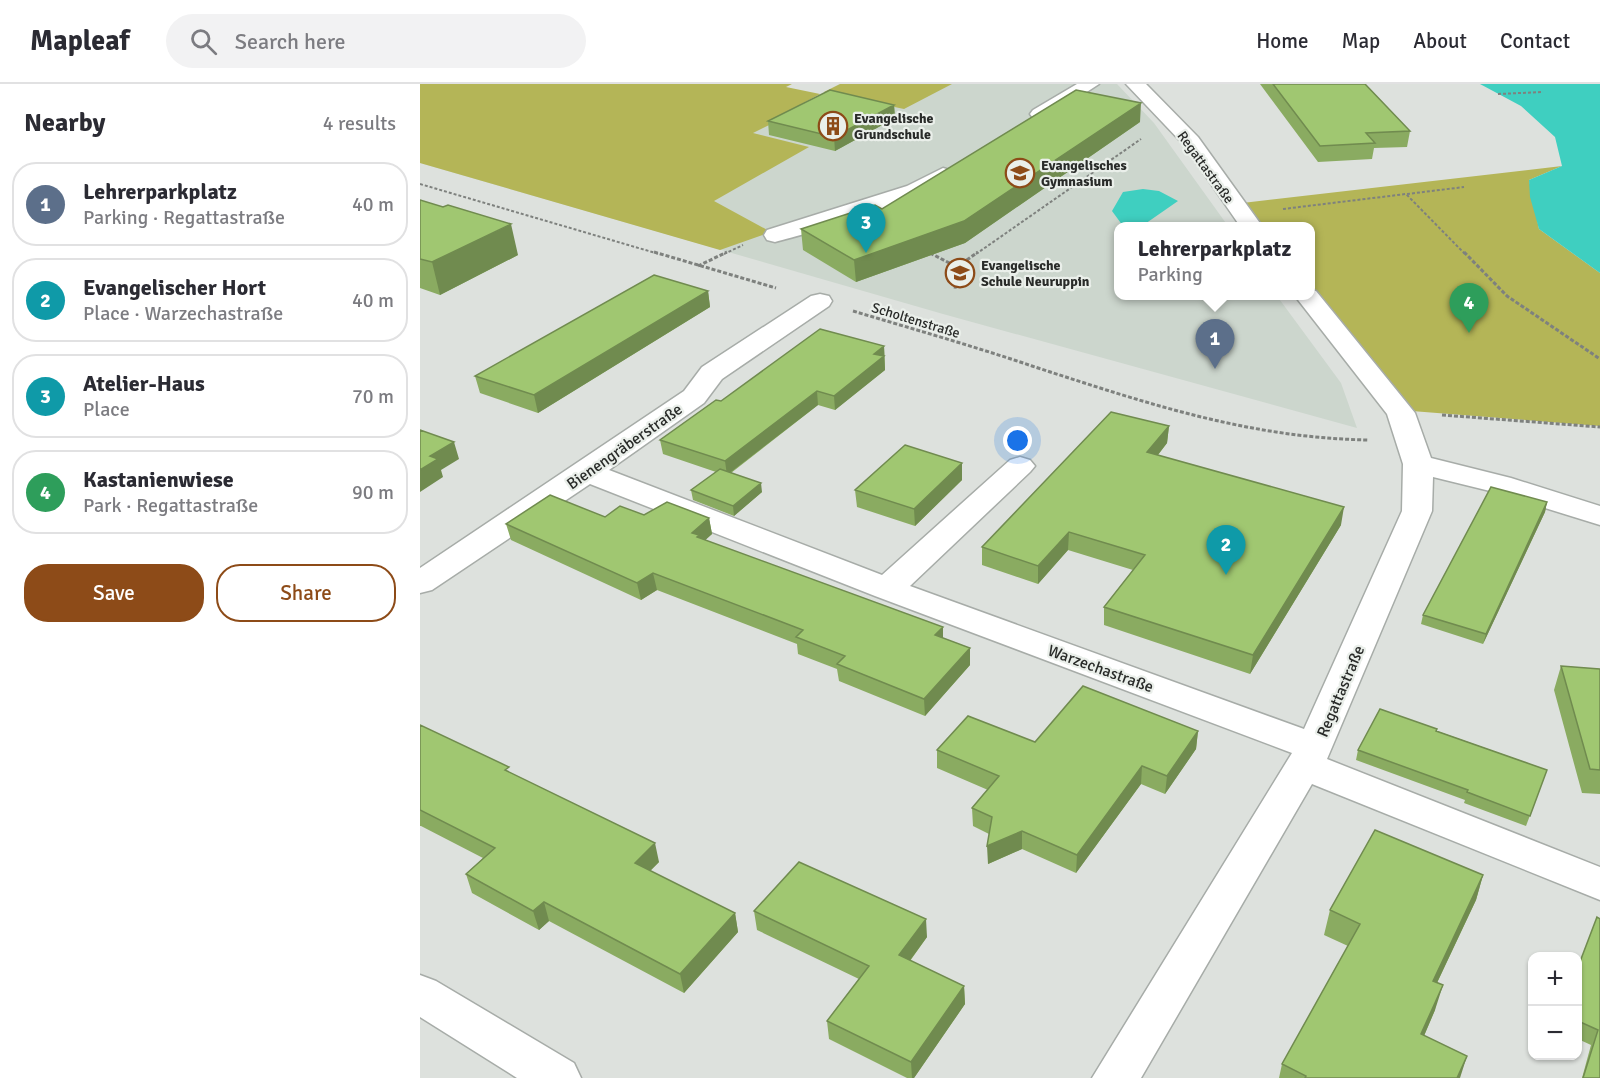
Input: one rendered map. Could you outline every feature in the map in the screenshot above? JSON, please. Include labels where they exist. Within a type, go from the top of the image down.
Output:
[{"type":"street","points":[[1020,126],[1090,84]]},
{"type":"street","name":"Regattastraße","points":[[1135,84],[1191,141],[1245,220]]},
{"type":"street","points":[[775,235],[915,191],[963,162]]},
{"type":"street","points":[[1310,300],[1410,439],[1500,484],[1600,516]]},
{"type":"street","name":"Bienengräberstraße","points":[[420,583],[587,472],[694,397],[712,373],[820,301]]},
{"type":"street","name":"Regattastraße","points":[[1116,1078],[1310,757],[1417,511],[1410,439]]},
{"type":"street","points":[[887,589],[1020,466]]},
{"type":"street","name":"Warzechastraße","points":[[587,472],[1310,757],[1600,884]]},
{"type":"street","points":[[420,994],[557,1078]]},
{"type":"path","points":[[1498,94],[1543,92]]},
{"type":"path","points":[[957,267],[1147,134]]},
{"type":"path","name":"Scholtenstraße","points":[[420,184],[820,301],[1069,378],[1121,398],[1260,433],[1332,441],[1410,439],[1600,427]]},
{"type":"path","points":[[1245,220],[1464,187]]},
{"type":"path","points":[[1406,195],[1507,296],[1600,359]]},
{"type":"path","points":[[698,266],[733,248],[775,235]]},
{"type":"path","points":[[927,252],[957,267]]},
{"type":"path","points":[[955,290],[957,267]]},
{"type":"shaded area","name":"Evangelische Schule Neuruppin","points":[[420,84],[795,107],[840,84],[1117,84],[1154,123],[1225,222],[1114,222],[1114,300],[1280,300],[1341,383],[1357,428],[943,314],[420,163]]},
{"type":"shaded area","points":[[420,84],[792,84],[786,87],[820,94],[796,107],[802,109],[753,133],[809,147],[714,201],[771,232],[720,250],[420,163]]},
{"type":"shaded area","points":[[840,84],[952,84],[904,109],[824,92]]},
{"type":"shaded area","points":[[1562,166],[1529,180],[1539,229],[1600,273],[1600,426],[1399,410],[1310,300],[1315,300],[1315,222],[1248,222],[1234,204]]},
{"type":"water","points":[[1480,84],[1600,84],[1600,273],[1539,229],[1530,197],[1529,180],[1562,166],[1555,137],[1521,106]]},
{"type":"water","points":[[1143,189],[1159,191],[1178,201],[1148,222],[1120,222],[1112,211],[1123,192]]},
{"type":"building","points":[[1273,84],[1365,84],[1410,131],[1366,133],[1375,143],[1320,146]]},
{"type":"building","points":[[830,90],[894,105],[834,137],[768,121]]},
{"type":"building","points":[[1076,90],[1141,103],[964,221],[854,260],[801,229],[875,205],[882,209]]},
{"type":"building","points":[[420,200],[443,207],[448,205],[511,224],[432,262],[420,259]]},
{"type":"building","points":[[654,275],[708,291],[534,395],[475,376]]},
{"type":"building","points":[[820,329],[884,346],[874,354],[884,356],[834,396],[817,391],[725,461],[660,440],[716,400],[721,401]]},
{"type":"building","points":[[1111,412],[1169,426],[1147,452],[1344,507],[1253,655],[1104,607],[1145,555],[1069,532],[1038,566],[982,547]]},
{"type":"building","points":[[420,430],[454,442],[430,456],[438,459],[420,470]]},
{"type":"building","points":[[905,445],[962,463],[914,509],[855,490]]},
{"type":"building","points":[[720,469],[761,483],[733,506],[691,490]]},
{"type":"building","points":[[1491,487],[1547,502],[1486,634],[1423,615]]},
{"type":"building","points":[[550,495],[605,517],[620,506],[644,515],[667,502],[709,518],[692,533],[699,535],[697,537],[943,627],[935,635],[970,648],[924,699],[837,664],[845,656],[796,637],[803,630],[653,573],[637,583],[506,524]]},
{"type":"building","points":[[1561,666],[1600,669],[1600,770],[1590,769]]},
{"type":"building","points":[[1083,686],[1198,731],[1167,776],[1142,766],[1077,855],[1022,831],[987,846],[992,817],[972,808],[999,776],[937,750],[968,716],[1035,742]]},
{"type":"building","points":[[1380,709],[1547,770],[1530,816],[1467,792],[1468,790],[1358,750]]},
{"type":"building","points":[[420,725],[509,767],[505,770],[655,843],[635,863],[735,913],[680,974],[544,902],[533,911],[466,874],[495,848],[420,810]]},
{"type":"building","points":[[1375,830],[1483,875],[1433,981],[1443,985],[1421,1034],[1467,1056],[1457,1078],[1305,1078],[1306,1076],[1282,1064],[1360,924],[1330,910]]},
{"type":"building","points":[[799,862],[926,919],[899,955],[964,986],[911,1062],[827,1021],[869,966],[754,911]]},
{"type":"building","points":[[1597,917],[1600,919],[1600,1078],[1583,1078],[1598,1030],[1582,1023],[1582,956]]},
{"type":"place","name":"Evangelische Grundschule","points":[[833,126]]},
{"type":"place","name":"Evangelisches Gymnasium","points":[[1020,173]]},
{"type":"place","name":"Atelier-Haus","points":[[866,253]]},
{"type":"place","name":"Evangelische Schule Neuruppin","points":[[960,273]]},
{"type":"place","name":"Kastanienwiese","points":[[1469,333]]},
{"type":"place","name":"Lehrerparkplatz","points":[[1215,369]]},
{"type":"place","name":"Evangelischer Hort","points":[[1226,575]]}]
